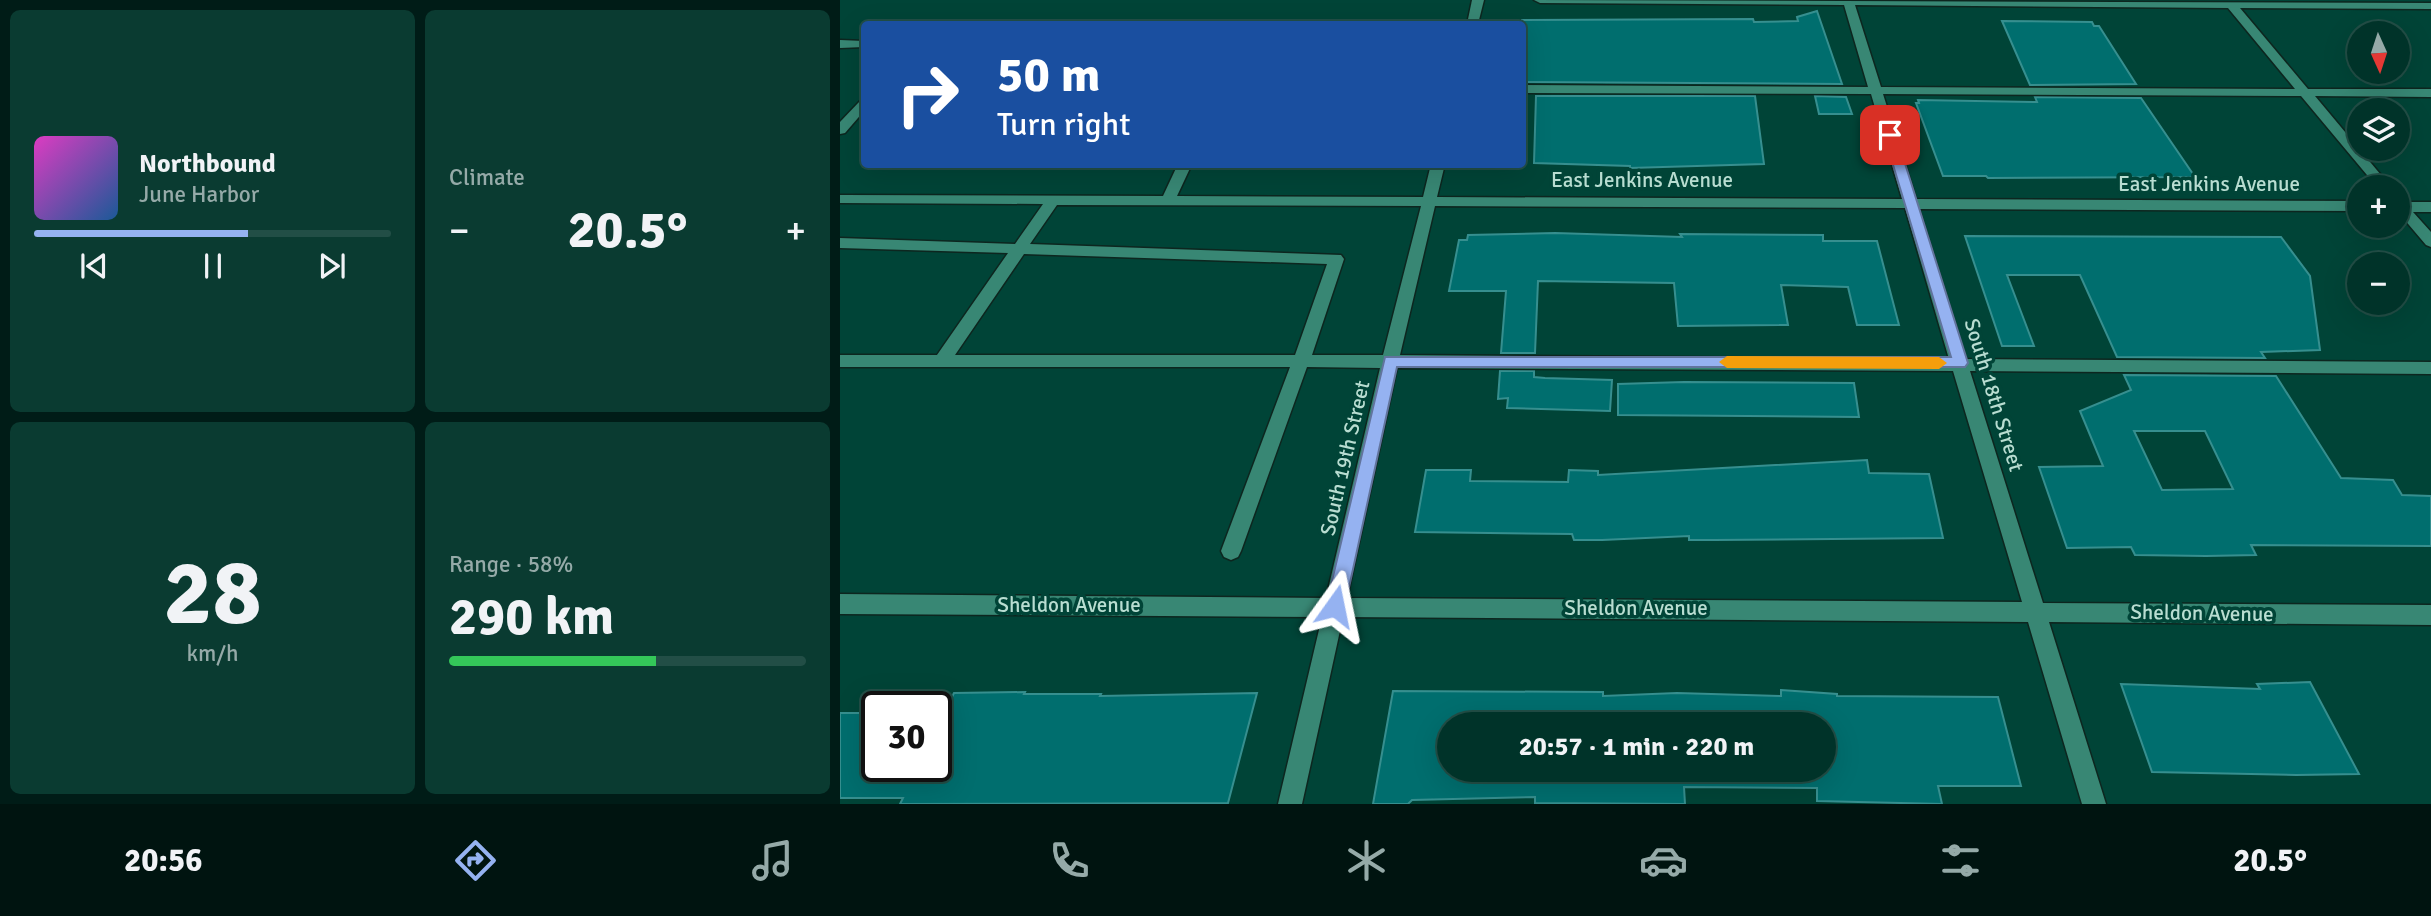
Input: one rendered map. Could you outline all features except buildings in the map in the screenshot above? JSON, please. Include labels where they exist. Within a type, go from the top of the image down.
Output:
[{"type":"street","points":[[1473,21],[1478,0]]},
{"type":"street","points":[[1540,0],[2431,6]]},
{"type":"street","name":"South 18th Street","points":[[1849,1],[2094,804]]},
{"type":"street","points":[[2229,3],[2374,175]]},
{"type":"street","points":[[840,44],[861,44]]},
{"type":"street","points":[[1526,89],[2431,93]]},
{"type":"street","points":[[840,130],[861,107]]},
{"type":"street","points":[[1168,200],[1183,168]]},
{"type":"street","name":"South 19th Street","points":[[1290,804],[1390,361],[1437,168]]},
{"type":"street","name":"East Jenkins Avenue","points":[[840,199],[2347,206]]},
{"type":"street","points":[[942,361],[1054,199]]},
{"type":"street","points":[[2410,206],[2431,207]]},
{"type":"street","points":[[2410,218],[2431,242]]},
{"type":"street","points":[[840,243],[1336,259],[1231,551]]},
{"type":"street","points":[[840,361],[1960,363],[2431,368]]},
{"type":"street","name":"Sheldon Avenue","points":[[840,604],[2431,615]]},
{"type":"slow traffic","points":[[1727,362],[1939,363]]},
{"type":"route","points":[[1335,606],[1390,361],[1960,363],[1890,135]]}]
